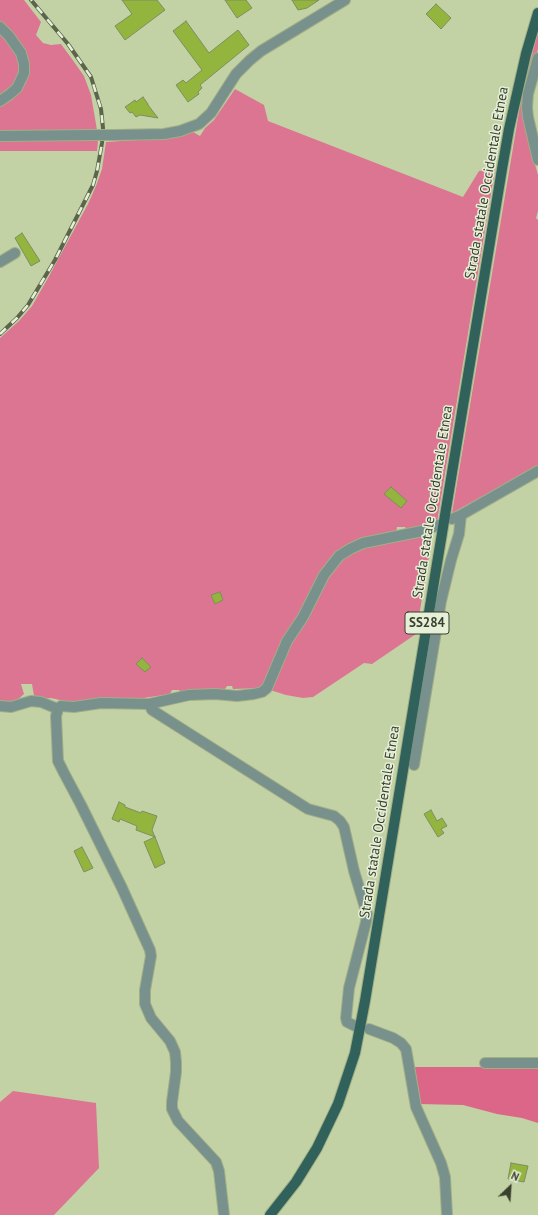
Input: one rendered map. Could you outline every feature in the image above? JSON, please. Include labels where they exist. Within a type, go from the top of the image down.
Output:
[{"type":"main road","name":"Strada statale Occidentale Etnea","points":[[270,1215],[296,1182],[317,1148],[338,1104],[355,1053],[369,978],[509,129],[526,54],[538,13]]},
{"type":"street","points":[[0,136],[164,134],[180,131],[198,124],[211,113],[236,74],[250,60],[344,0]]},
{"type":"street","points":[[0,27],[9,36],[21,53],[24,64],[24,73],[17,88],[0,101]]},
{"type":"street","points":[[538,58],[528,94],[527,106],[528,117],[538,160]]},
{"type":"street","points":[[0,262],[15,253]]},
{"type":"street","points":[[414,766],[441,601],[459,534],[456,517],[538,471]]},
{"type":"street","points":[[224,1215],[219,1171],[216,1162],[178,1121],[172,1109],[176,1072],[175,1052],[170,1041],[151,1018],[145,1004],[145,990],[151,956],[150,950],[122,888],[58,760],[56,716],[58,709],[61,706],[74,707],[101,703],[149,704],[189,695],[215,694],[237,696],[262,692],[267,688],[287,642],[303,617],[324,575],[340,556],[363,543],[427,530],[438,525]]},
{"type":"street","points":[[0,706],[11,707],[31,701],[41,702],[58,709]]},
{"type":"street","points":[[149,704],[152,710],[308,809],[328,813],[334,816],[344,826],[354,871],[367,914],[349,988],[346,1018],[347,1022],[355,1026]]},
{"type":"street","points":[[369,1029],[393,1038],[401,1043],[406,1049],[416,1107],[441,1163],[445,1177],[447,1215]]},
{"type":"street","points":[[485,1063],[538,1063]]},
{"type":"shaded area","points":[[0,0],[24,0],[41,22],[36,35],[43,43],[51,45],[61,44],[84,76],[91,95],[97,130],[0,132],[0,106],[27,72],[0,23]]},
{"type":"shaded area","points":[[0,31],[19,55],[22,68],[11,91],[0,98]]},
{"type":"shaded area","points":[[538,31],[538,49],[525,94],[524,110],[527,136],[538,175],[538,211],[536,218],[538,220],[538,466],[452,513],[522,94]]},
{"type":"shaded area","points":[[235,89],[264,105],[268,121],[463,197],[479,171],[495,169],[437,522],[408,531],[405,527],[397,527],[396,533],[352,543],[344,546],[334,555],[322,569],[263,688],[233,689],[232,686],[227,686],[225,689],[181,693],[179,690],[172,690],[170,694],[137,699],[73,703],[51,698],[41,699],[34,696],[32,684],[21,684],[24,694],[15,702],[0,703],[0,338],[19,321],[32,306],[48,278],[88,204],[96,186],[102,169],[106,142],[166,138],[193,132],[200,136],[205,128],[214,120]]},
{"type":"shaded area","points":[[0,140],[98,141],[97,151],[0,151]]},
{"type":"shaded area","points":[[433,533],[416,634],[372,664],[364,663],[313,697],[303,698],[270,690],[289,643],[326,579],[340,560],[363,547]]},
{"type":"shaded area","points":[[413,1067],[538,1067],[538,1123],[463,1105],[418,1104]]},
{"type":"shaded area","points":[[13,1091],[96,1103],[99,1168],[54,1215],[0,1215],[0,1102]]},
{"type":"building","points":[[122,0],[157,0],[165,10],[125,40],[115,26],[132,14]]},
{"type":"building","points":[[225,0],[246,0],[252,8],[237,18]]},
{"type":"building","points":[[292,0],[319,0],[307,8],[298,10]]},
{"type":"building","points":[[436,4],[451,18],[441,29],[426,14]]},
{"type":"building","points":[[186,21],[209,53],[238,30],[249,45],[200,85],[202,88],[198,92],[199,94],[188,102],[176,85],[183,80],[186,83],[202,70],[173,31]]},
{"type":"building","points":[[143,97],[158,118],[140,115],[136,117],[125,107],[135,100],[136,102]]},
{"type":"building","points":[[22,233],[40,261],[31,266],[15,238]]},
{"type":"building","points":[[391,487],[407,501],[401,508],[384,494]]},
{"type":"building","points":[[220,592],[223,600],[215,604],[211,595]]},
{"type":"building","points":[[142,658],[151,667],[145,672],[136,664]]},
{"type":"building","points":[[119,802],[125,805],[125,807],[141,813],[142,811],[157,816],[152,830],[155,837],[136,830],[137,826],[120,819],[119,822],[112,819]]},
{"type":"building","points":[[431,810],[437,821],[442,818],[447,826],[441,829],[444,833],[438,837],[424,814]]},
{"type":"building","points":[[155,837],[165,863],[155,868],[144,842]]},
{"type":"building","points":[[82,847],[93,868],[84,872],[74,851]]},
{"type":"building","points":[[511,1163],[528,1166],[524,1182],[508,1179]]},
{"type":"railway","points":[[0,334],[28,305],[55,260],[93,185],[102,143],[103,128],[101,109],[91,77],[68,44],[31,0]]}]
